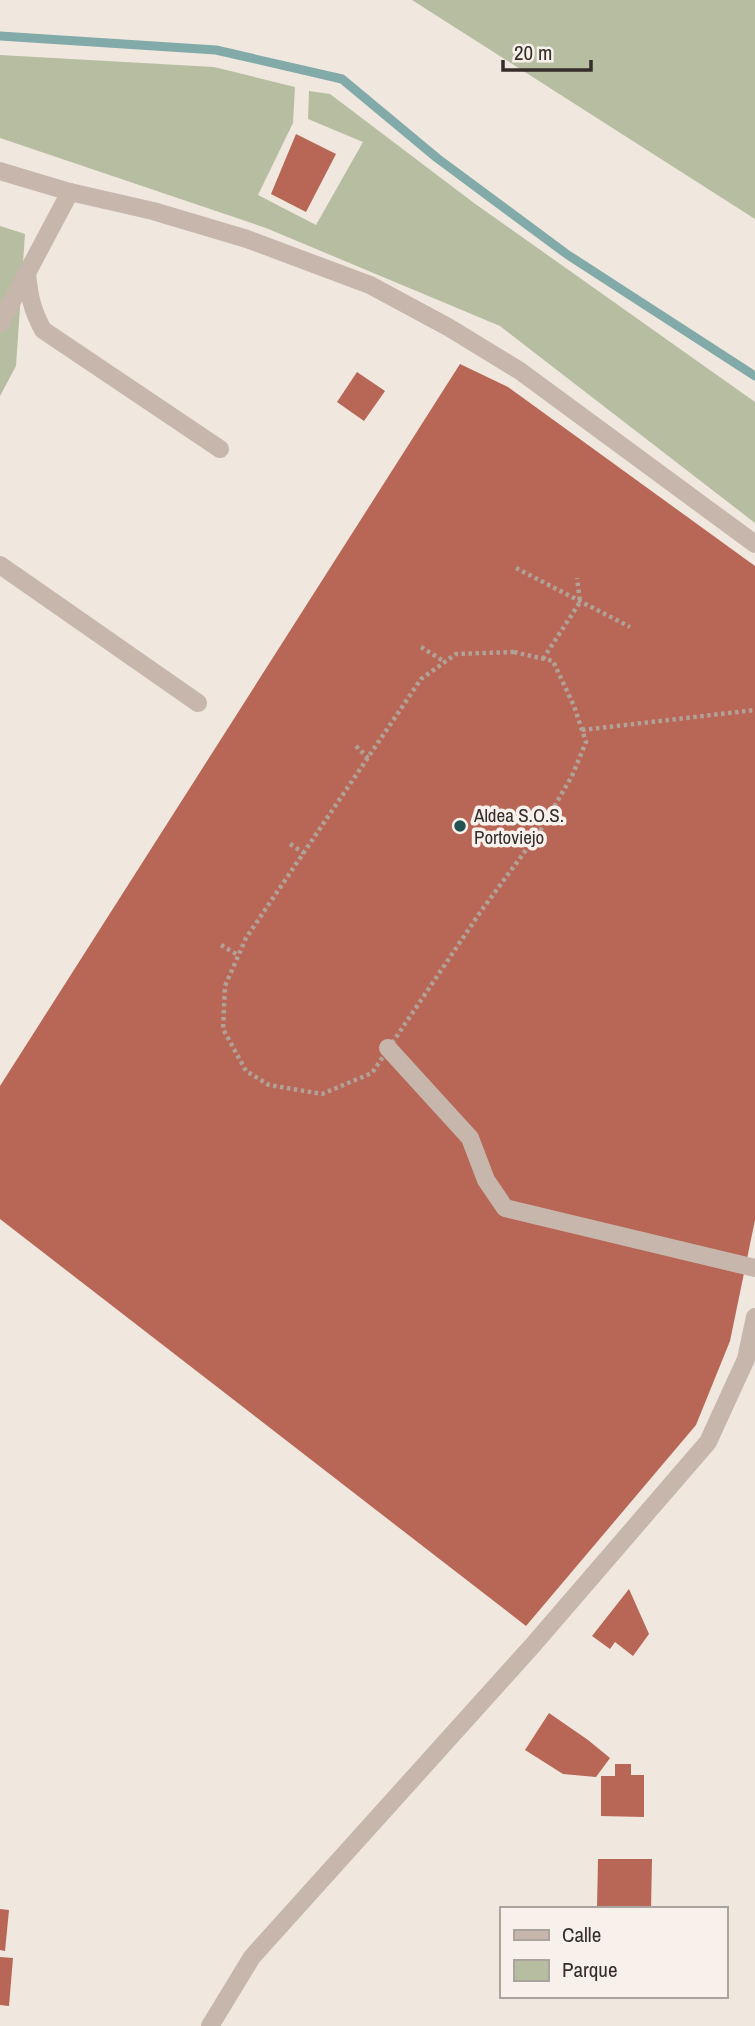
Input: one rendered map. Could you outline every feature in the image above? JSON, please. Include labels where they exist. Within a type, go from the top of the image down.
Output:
[{"type":"street","points":[[0,171],[247,239],[370,285],[520,371],[755,544]]},
{"type":"street","points":[[0,324],[70,192]]},
{"type":"street","points":[[27,273],[29,300],[43,330],[220,449]]},
{"type":"street","points":[[0,565],[198,703]]},
{"type":"street","points":[[388,1048],[470,1138],[486,1180],[505,1208],[755,1268]]},
{"type":"street","points":[[210,2026],[252,1957],[533,1645],[708,1442],[746,1359],[755,1317]]},
{"type":"path","points":[[516,568],[630,627]]},
{"type":"path","points":[[542,659],[580,602],[577,578]]},
{"type":"path","points":[[421,647],[445,662]]},
{"type":"path","points":[[514,652],[553,661],[574,706],[586,742],[572,776],[540,831],[481,911],[372,1073],[322,1094],[268,1085],[246,1071],[223,1029],[225,986],[246,938],[421,679],[445,662],[456,654],[514,652]]},
{"type":"path","points":[[582,730],[755,710]]},
{"type":"path","points":[[356,746],[368,758]]},
{"type":"path","points":[[290,844],[304,853]]},
{"type":"path","points":[[221,945],[239,956]]},
{"type":"green space","points":[[412,0],[755,0],[755,219]]},
{"type":"green space","points":[[0,55],[214,67],[295,87],[293,123],[258,195],[316,225],[363,142],[308,119],[309,91],[330,94],[474,203],[755,402],[755,523],[500,326],[266,228],[0,138]]},
{"type":"green space","points":[[0,226],[25,234],[16,366],[0,396]]},
{"type":"building","points":[[296,134],[336,154],[306,212],[271,194]]},
{"type":"building","name":"Aldea S.O.S. Portoviejo","points":[[460,364],[508,387],[755,566],[755,1220],[730,1341],[696,1425],[526,1626],[0,1219],[0,1086]]},
{"type":"building","points":[[357,372],[385,391],[364,421],[337,402]]},
{"type":"building","points":[[629,1589],[649,1634],[633,1656],[615,1642],[610,1649],[592,1636]]},
{"type":"building","points":[[549,1713],[610,1758],[596,1777],[563,1774],[525,1750]]},
{"type":"building","points":[[615,1764],[631,1764],[631,1775],[644,1775],[644,1817],[601,1816],[601,1776],[615,1776]]},
{"type":"building","points":[[598,1859],[652,1859],[651,1907],[597,1907]]},
{"type":"building","points":[[0,1909],[9,1910],[5,1951],[0,1950]]},
{"type":"building","points":[[0,1957],[13,1958],[9,2006],[0,2005]]},
{"type":"waterway","points":[[0,36],[216,50],[342,79],[437,158],[568,255],[755,376]]},
{"type":"place","name":"Aldea S.O.S. Portoviejo","points":[[460,826]]}]
